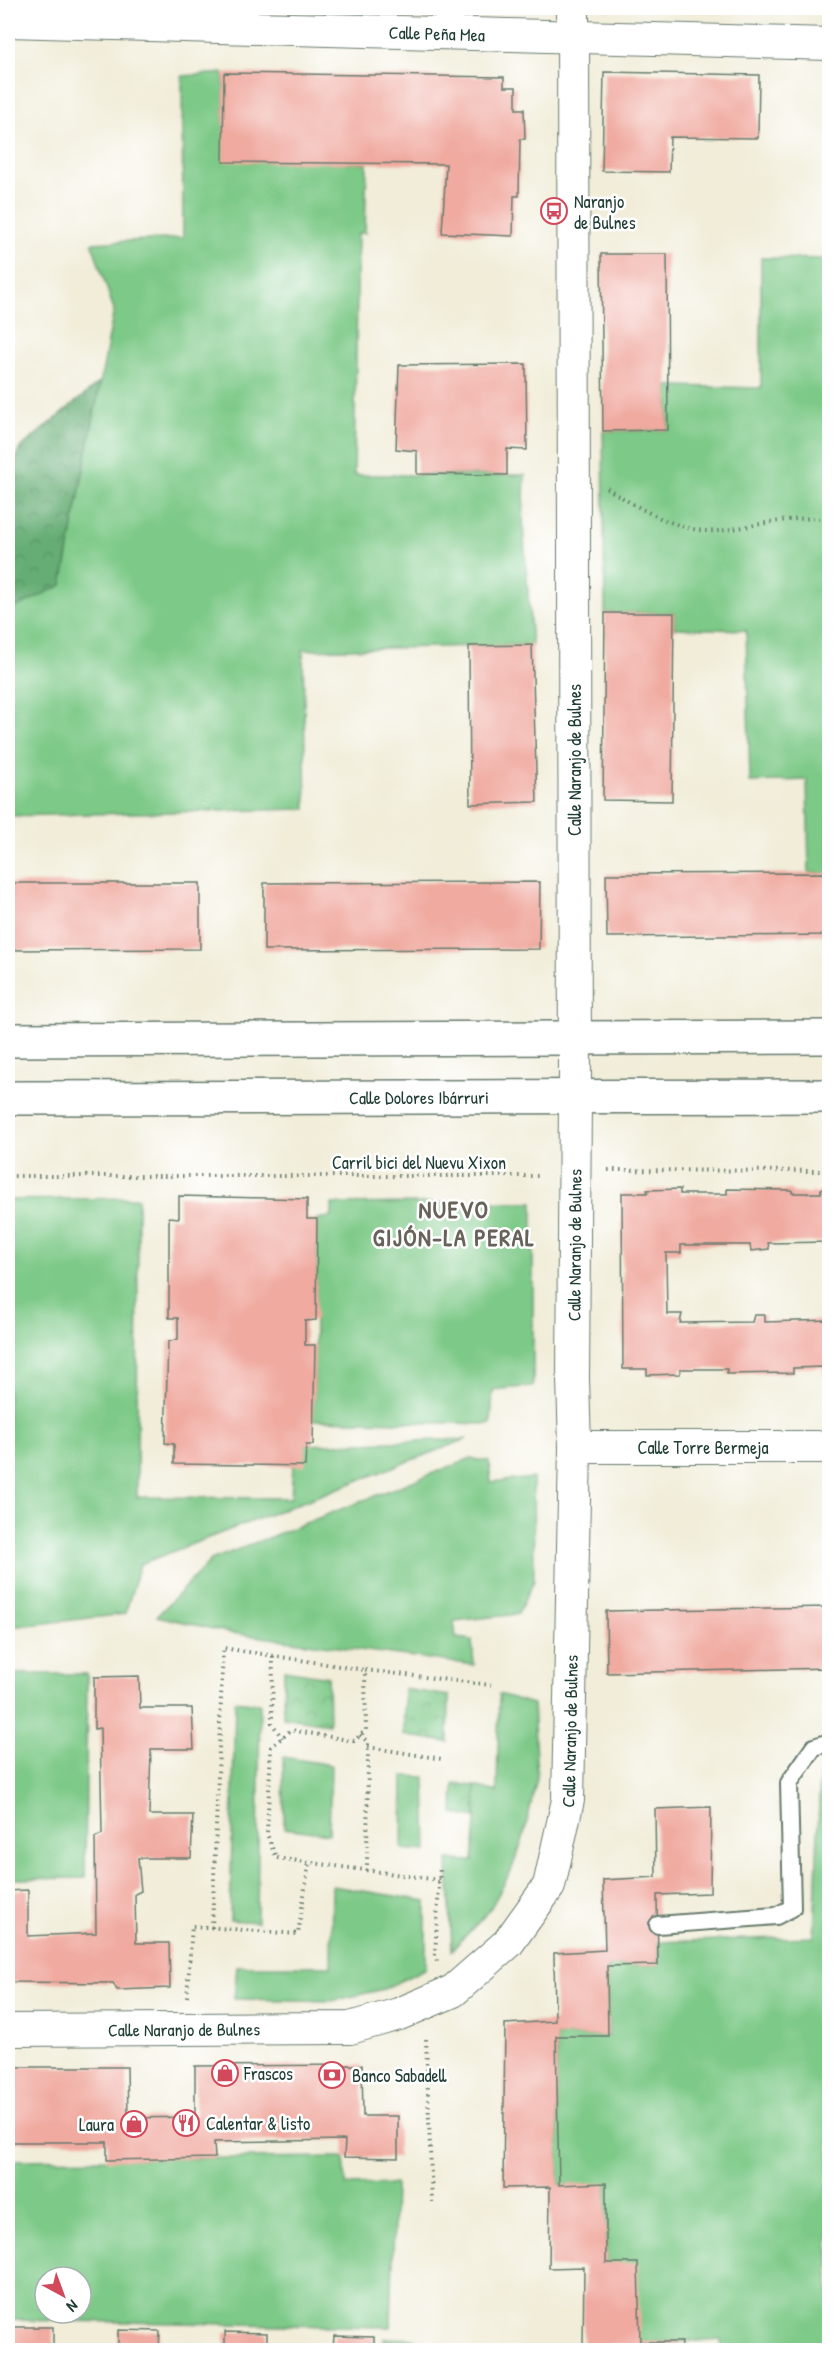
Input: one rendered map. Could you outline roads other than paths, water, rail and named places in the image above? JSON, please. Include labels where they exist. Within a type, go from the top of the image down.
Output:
[{"type":"street","name":"Calle Peña Mea","points":[[8,21],[573,22],[830,44]]},
{"type":"street","name":"Calle Naranjo de Bulnes","points":[[8,2030],[350,2028],[399,2014],[453,1991],[508,1943],[549,1886],[568,1800],[575,1447],[573,1379],[575,1097],[573,22]]},
{"type":"street","points":[[8,1040],[830,1037]]},
{"type":"street","name":"Calle Dolores Ibárruri","points":[[8,1098],[830,1096]]},
{"type":"street","name":"Calle Torre Bermeja","points":[[575,1447],[830,1447]]},
{"type":"lane","points":[[658,1925],[776,1916],[792,1908],[789,1783],[814,1747],[830,1742]]},
{"type":"place","name":"Naranjo de Bulnes","points":[[554,211]]},
{"type":"place","name":"Frascos","points":[[225,2073]]},
{"type":"place","name":"Banco Sabadell","points":[[332,2075]]},
{"type":"place","name":"Calentar & listo","points":[[186,2123]]},
{"type":"place","name":"Laura","points":[[134,2124]]},
{"type":"district","name":"NUEVO GIJÓN-LA PERAL","points":[[454,1223]]}]
